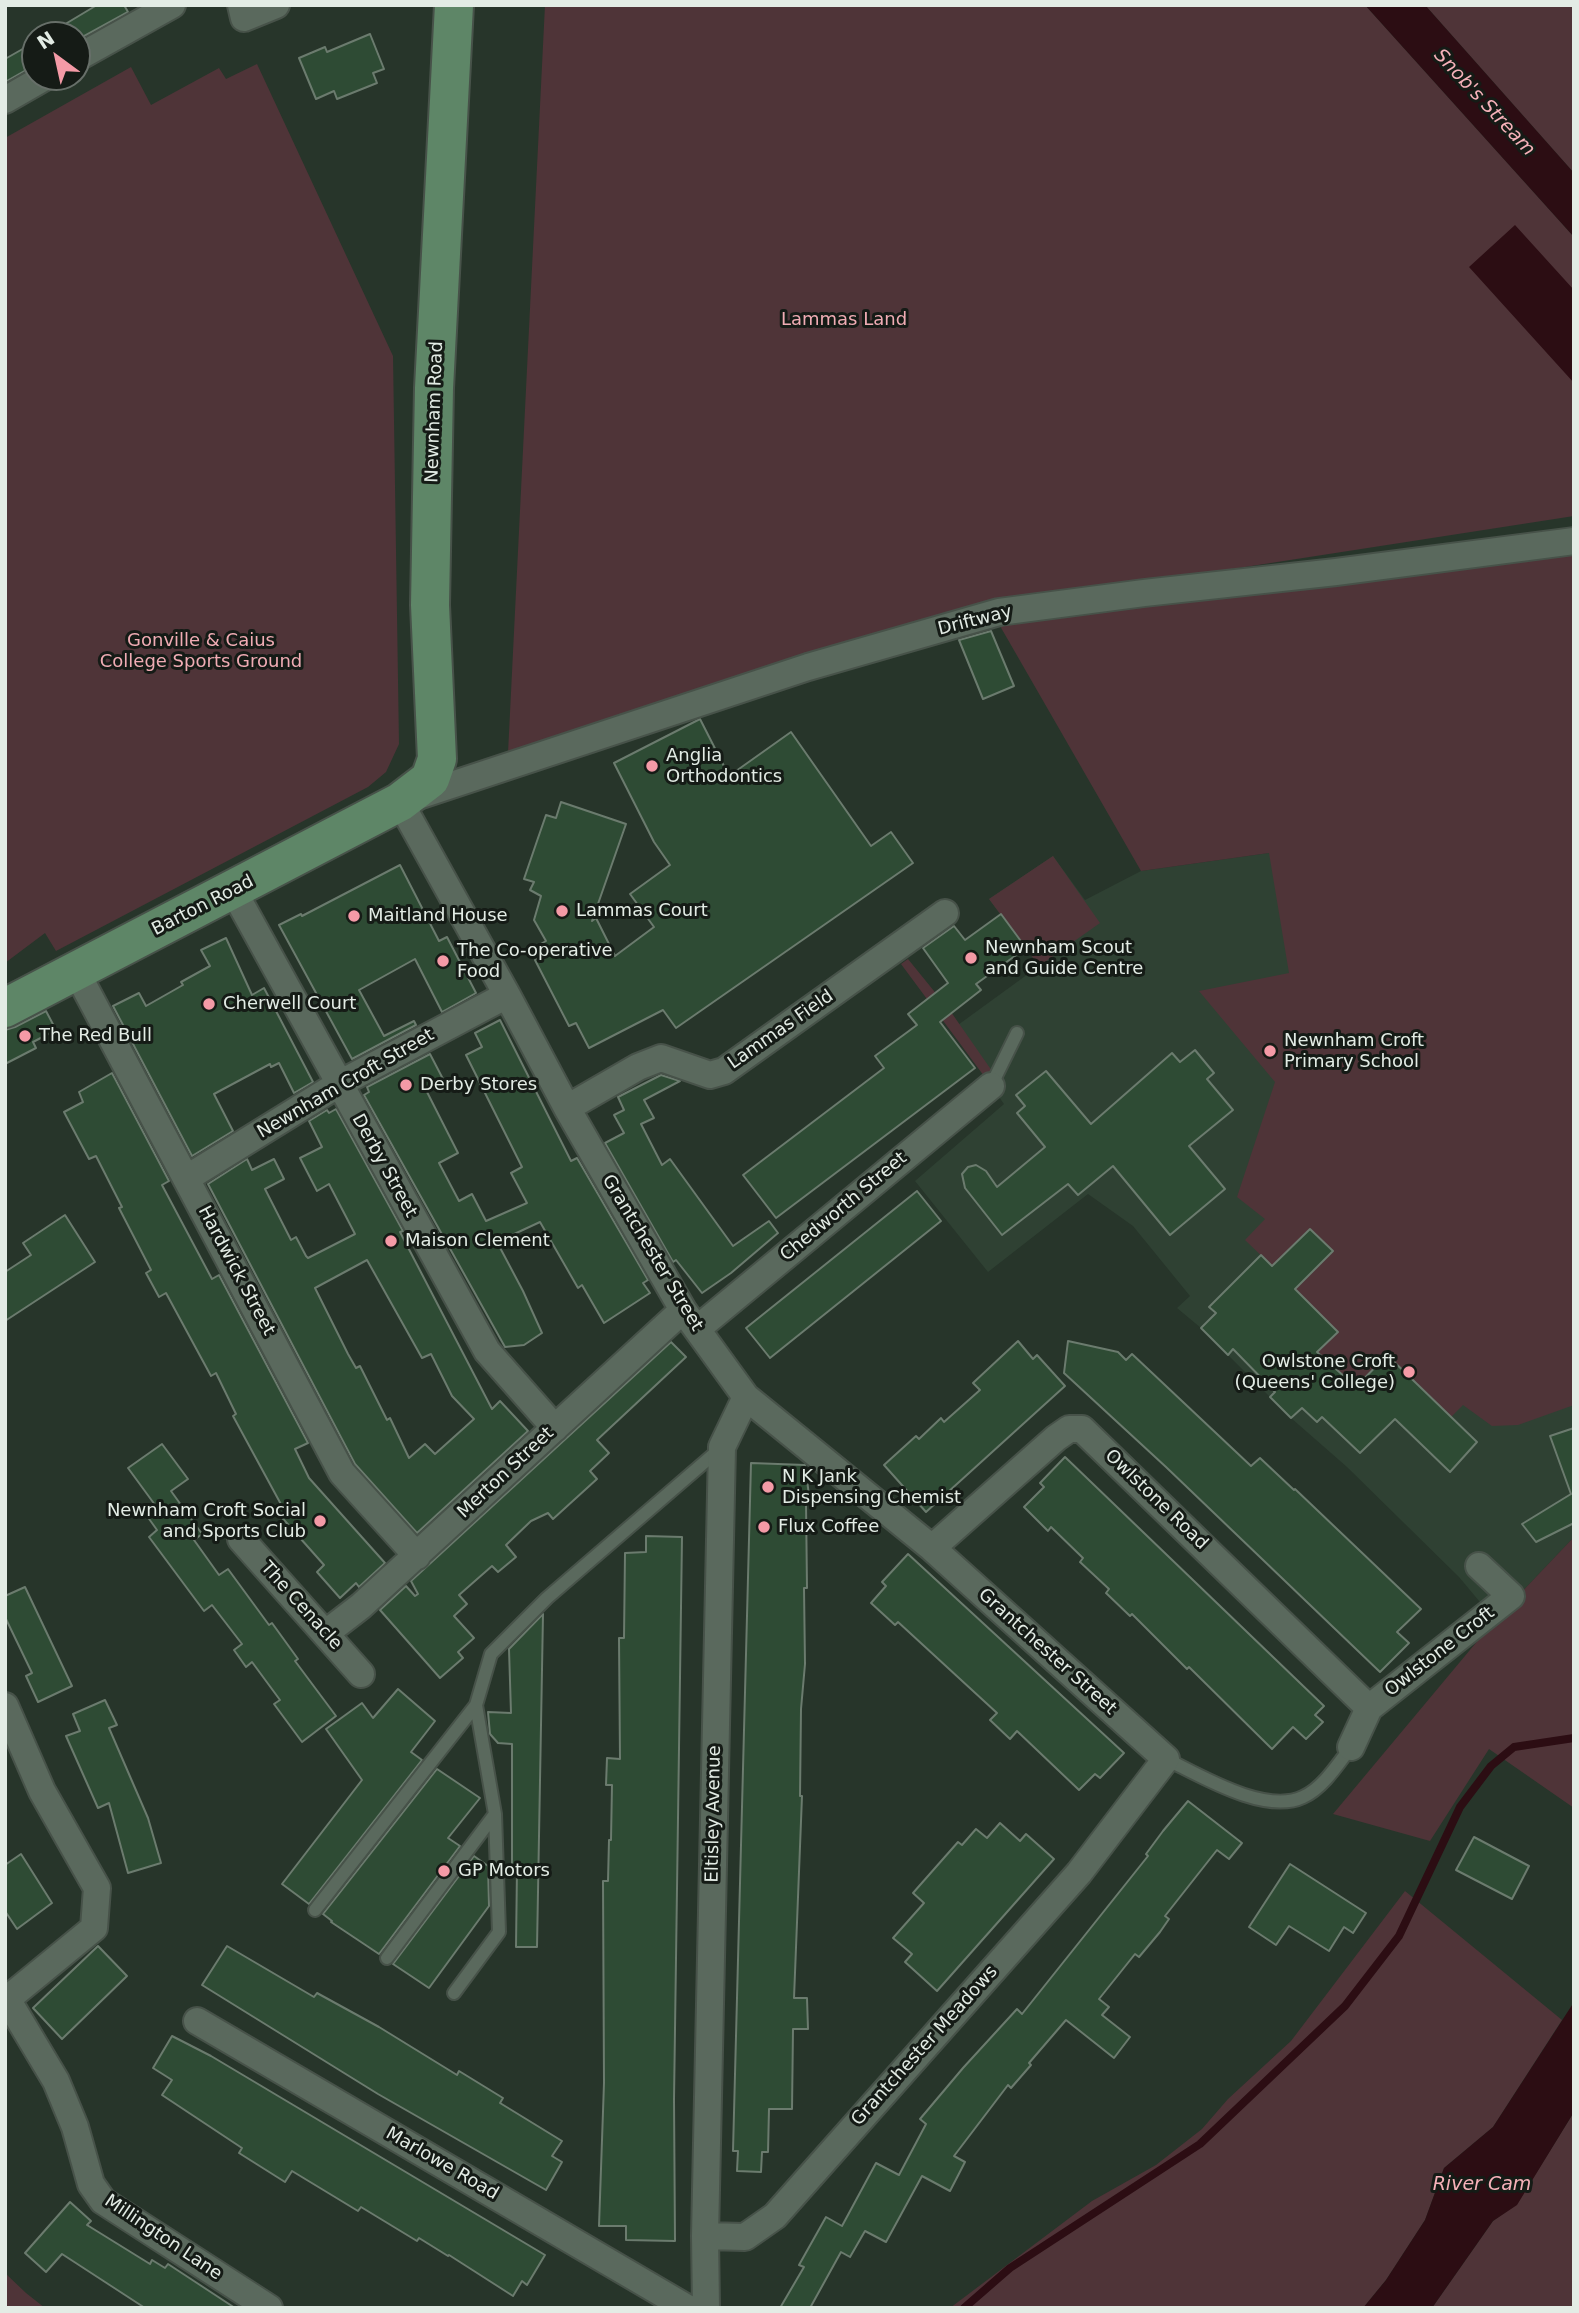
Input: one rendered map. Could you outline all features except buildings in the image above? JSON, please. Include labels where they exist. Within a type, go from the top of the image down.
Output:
[{"type":"main road","name":"Newnham Road","points":[[400,803],[430,779],[437,759],[430,605],[434,402],[454,5]]},
{"type":"main road","name":"Barton Road","points":[[5,1008],[400,803]]},
{"type":"street","points":[[91,50],[172,5]]},
{"type":"street","points":[[241,15],[276,5]]},
{"type":"street","points":[[5,100],[21,91]]},
{"type":"street","name":"Driftway","points":[[400,803],[807,667],[999,612],[1574,541]]},
{"type":"street","name":"Grantchester Street","points":[[400,803],[567,1108],[690,1320],[746,1397],[932,1548],[1166,1759]]},
{"type":"street","name":"Derby Street","points":[[233,890],[487,1351],[555,1428]]},
{"type":"street","name":"Lammas Field","points":[[567,1108],[638,1067],[661,1058],[710,1075],[724,1071],[946,913]]},
{"type":"street","name":"Hardwick Street","points":[[76,971],[342,1474],[417,1556]]},
{"type":"street","name":"Newnham Croft Street","points":[[187,1178],[340,1084],[507,995]]},
{"type":"street","name":"Chedworth Street","points":[[690,1320],[991,1086]]},
{"type":"street","name":"Merton Street","points":[[326,1633],[417,1556],[555,1428],[690,1320]]},
{"type":"street","name":"Eltisley Avenue","points":[[705,2236],[722,1447],[746,1397]]},
{"type":"street","name":"Owlstone Road","points":[[932,1548],[1056,1438],[1069,1429],[1082,1429],[1368,1708]]},
{"type":"street","name":"The Cenacle","points":[[242,1539],[361,1674]]},
{"type":"street","name":"Owlstone Croft","points":[[1351,1747],[1368,1708],[1511,1597],[1479,1566]]},
{"type":"street","points":[[5,1706],[42,1791],[97,1888],[94,1928],[6,2000]]},
{"type":"street","name":"Grantchester Meadows","points":[[705,2236],[745,2237],[775,2216],[1079,1873],[1166,1759]]},
{"type":"street","name":"Millington Lane","points":[[6,2000],[57,2081],[75,2127],[91,2184],[103,2201],[269,2308]]},
{"type":"street","name":"Marlowe Road","points":[[197,2021],[687,2308]]},
{"type":"street","points":[[705,2236],[706,2308]]},
{"type":"lane","points":[[991,1086],[1017,1033]]},
{"type":"lane","points":[[315,1910],[475,1705],[491,1654],[547,1598],[722,1447]]},
{"type":"lane","points":[[454,1993],[499,1932],[495,1814],[475,1705]]},
{"type":"lane","points":[[1166,1759],[1237,1792],[1278,1803],[1304,1797],[1329,1776],[1351,1747]]},
{"type":"lane","points":[[387,1958],[495,1814]]},
{"type":"shaded area","name":"Newnham Croft Primary School","points":[[1574,770],[1574,1537],[1495,1620],[1459,1577],[1347,1467],[1291,1418],[1201,1328],[1177,1308],[1190,1296],[1133,1226],[1088,1194],[988,1272],[915,1181],[1004,1104],[951,1030],[1039,966],[989,899],[1053,856],[1085,900],[1141,871],[1524,817]]},
{"type":"green space","name":"Lammas Land","points":[[545,5],[1365,5],[1574,237],[1574,516],[974,609],[508,753]]},
{"type":"green space","points":[[1425,5],[1574,5],[1574,173]]},
{"type":"green space","name":"Gonville & Caius College Sports Ground","points":[[257,64],[393,356],[399,744],[386,772],[368,787],[56,951],[45,933],[5,963],[5,138],[131,67],[151,105],[219,68],[226,79]]},
{"type":"green space","points":[[1574,553],[1574,1405],[1518,1425],[1492,1426],[1463,1405],[1451,1417],[1387,1356],[1354,1390],[1338,1371],[1321,1388],[1301,1368],[1338,1332],[1295,1289],[1332,1251],[1309,1229],[1272,1266],[1245,1240],[1265,1219],[1237,1197],[1275,1082],[1199,991],[1289,973],[1269,853],[1141,871],[996,619]]},
{"type":"green space","points":[[1053,856],[1100,923],[1039,966],[989,899]]},
{"type":"green space","points":[[908,959],[951,1012],[992,1071],[987,1080],[901,964]]},
{"type":"green space","points":[[1574,1537],[1574,1808],[1489,1749],[1430,1841],[1333,1814],[1495,1620]]},
{"type":"green space","points":[[1405,1891],[1562,2020],[1493,2127],[1444,2168],[1425,2220],[1386,2280],[1363,2308],[950,2308],[1092,2201],[1156,2165],[1202,2129],[1228,2099],[1291,2041]]},
{"type":"green space","points":[[1574,2112],[1574,2308],[1432,2308],[1493,2221],[1517,2204]]},
{"type":"green space","points":[[5,2273],[26,2293],[45,2308],[5,2308]]},
{"type":"water","name":"Snob's Stream","points":[[1365,5],[1425,5],[1574,173],[1574,237]]},
{"type":"water","points":[[1515,225],[1574,290],[1574,383],[1469,267]]},
{"type":"water","name":"River Cam","points":[[1574,2002],[1574,2112],[1517,2205],[1493,2221],[1432,2308],[1363,2308],[1386,2280],[1425,2220],[1444,2168],[1493,2127]]},
{"type":"waterway","points":[[964,2308],[1010,2268],[1200,2144],[1345,2006],[1399,1936],[1460,1807],[1491,1766],[1514,1747],[1574,1738]]},
{"type":"place","name":"Anglia Orthodontics","points":[[652,766]]},
{"type":"place","name":"Lammas Court","points":[[562,911]]},
{"type":"place","name":"Maitland House","points":[[354,916]]},
{"type":"place","name":"Newnham Scout and Guide Centre","points":[[971,958]]},
{"type":"place","name":"The Co-operative Food","points":[[443,961]]},
{"type":"place","name":"Cherwell Court","points":[[209,1004]]},
{"type":"place","name":"The Red Bull","points":[[25,1036]]},
{"type":"place","name":"Newnham Croft Primary School","points":[[1270,1051]]},
{"type":"place","name":"Derby Stores","points":[[406,1085]]},
{"type":"place","name":"Maison Clement","points":[[391,1241]]},
{"type":"place","name":"Owlstone Croft (Queens' College)","points":[[1409,1372]]},
{"type":"place","name":"N K Jank Dispensing Chemist","points":[[768,1487]]},
{"type":"place","name":"Newnham Croft Social and Sports Club","points":[[320,1521]]},
{"type":"place","name":"Flux Coffee","points":[[764,1527]]},
{"type":"place","name":"GP Motors","points":[[444,1871]]}]
